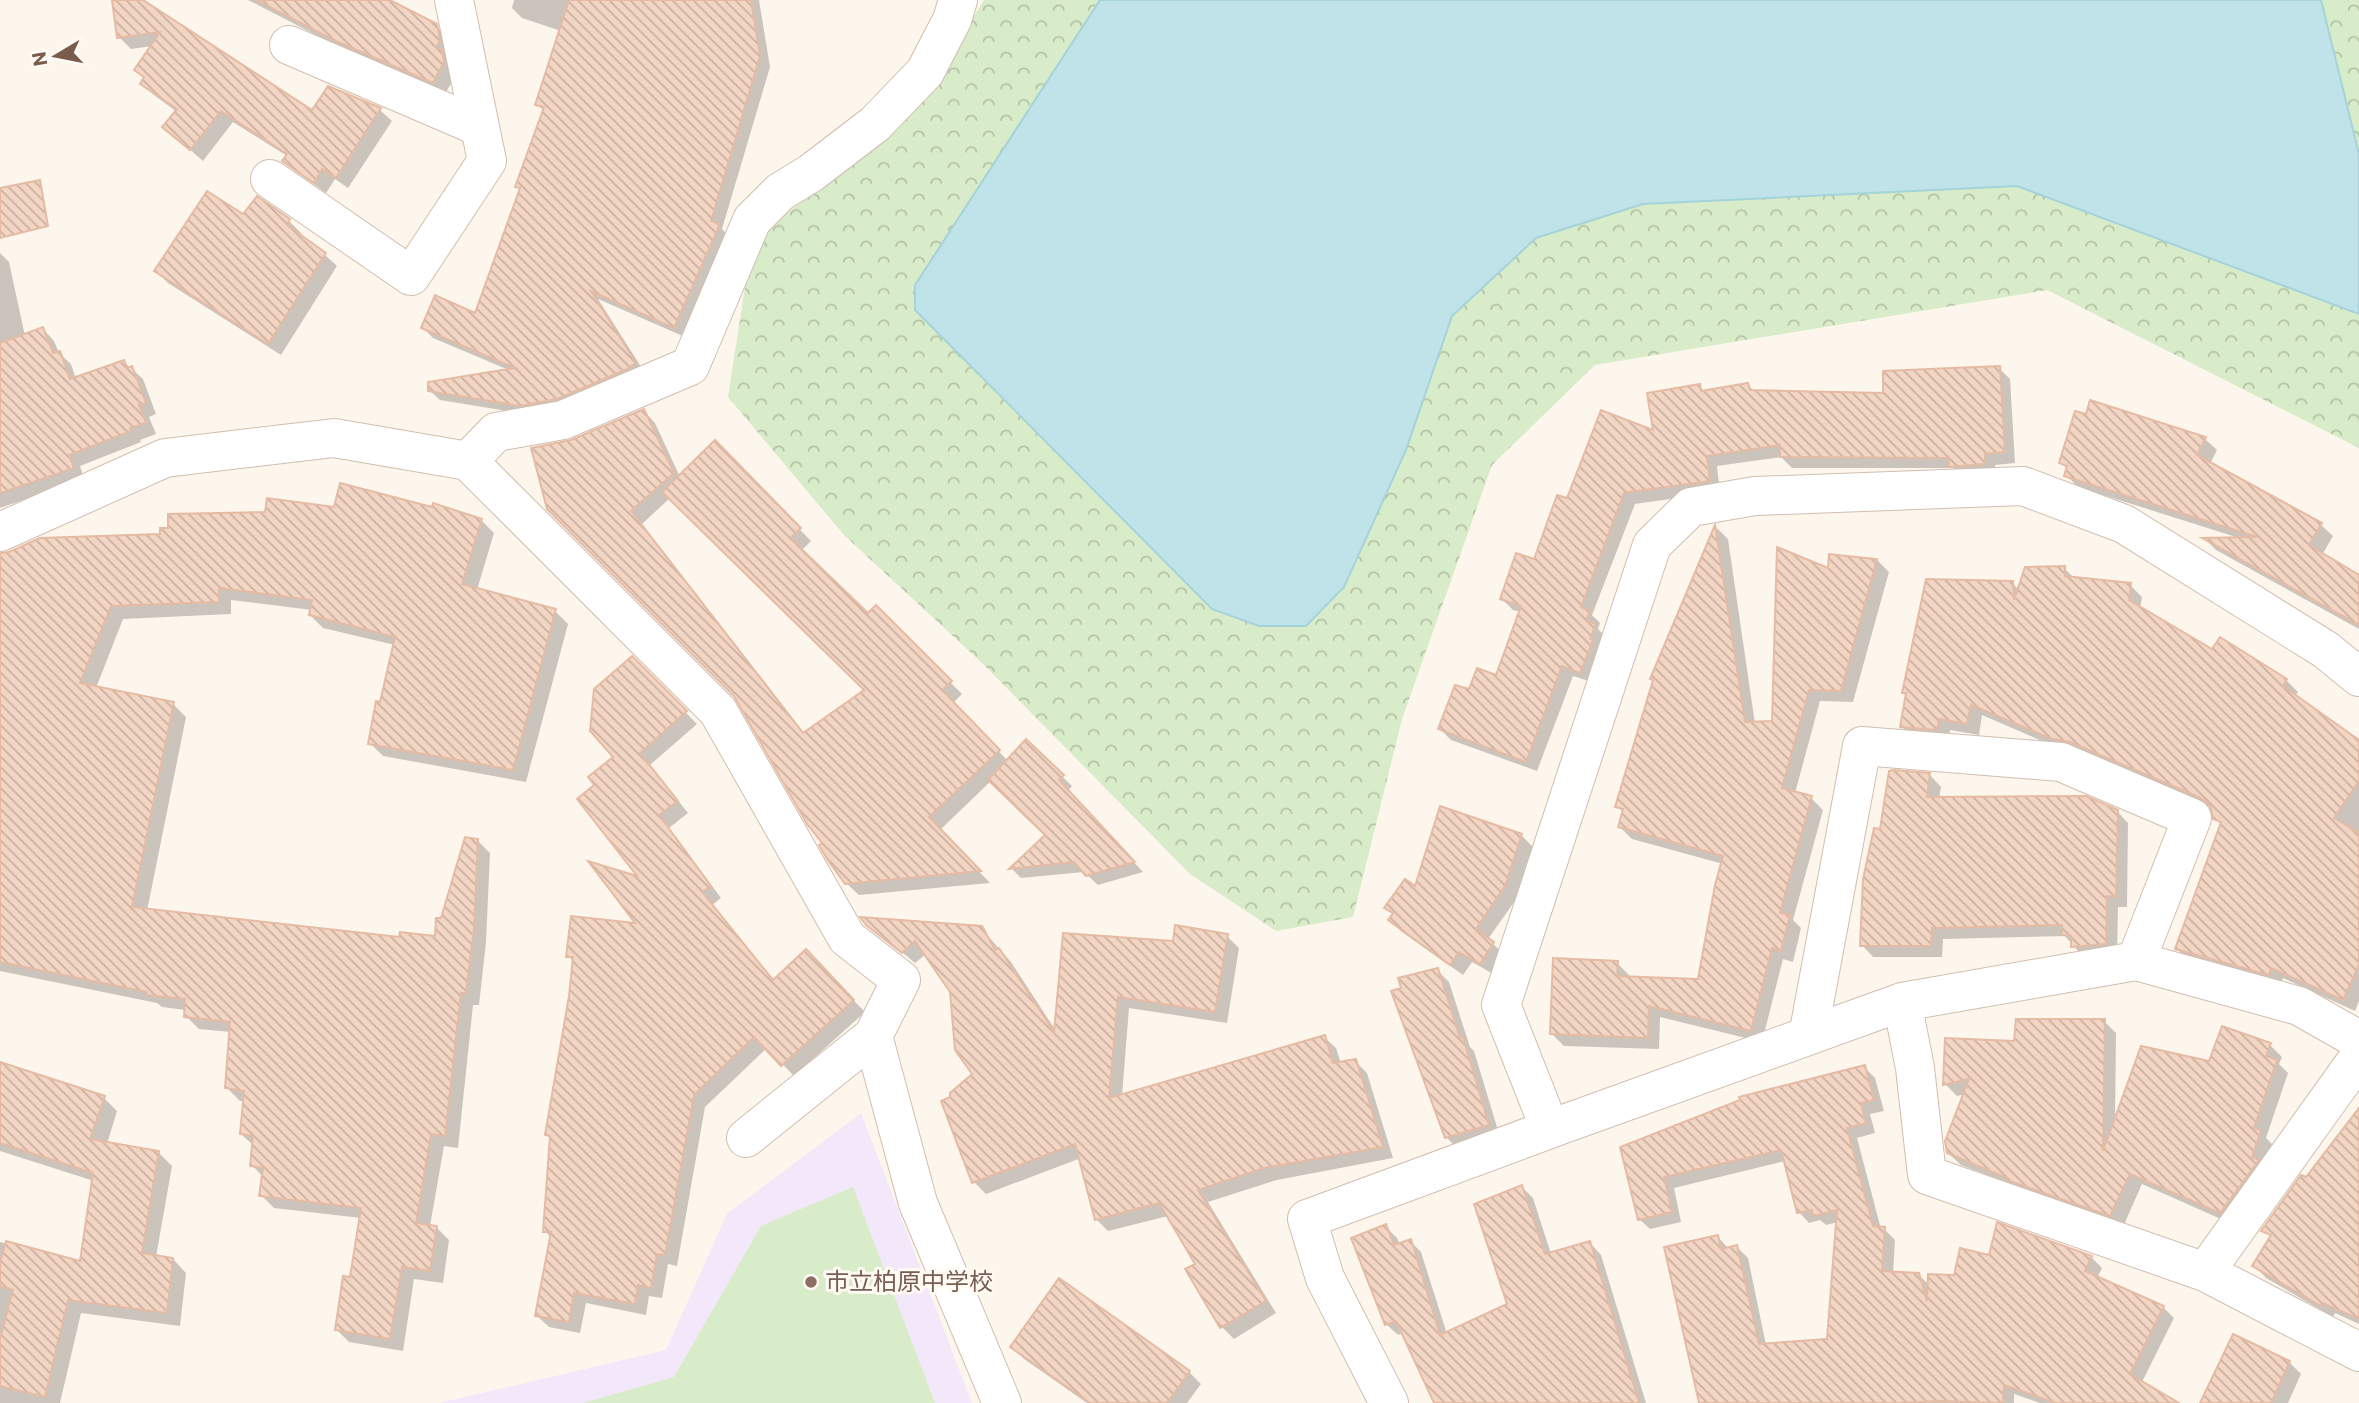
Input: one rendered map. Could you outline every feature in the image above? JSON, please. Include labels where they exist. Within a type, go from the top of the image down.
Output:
[{"type":"street","points":[[270,179],[411,276],[487,161],[454,0]]},
{"type":"street","points":[[468,461],[496,432],[563,420],[690,366],[752,220],[780,192],[811,173],[875,124],[925,72],[952,20],[958,0]]},
{"type":"street","points":[[289,45],[480,127]]},
{"type":"street","points":[[0,532],[165,458],[334,438],[468,461],[718,711],[847,938],[901,980],[873,1036],[746,1138]]},
{"type":"street","points":[[1550,1129],[1501,1005],[1652,545],[1691,507],[1755,496],[2022,486],[2124,524],[2326,650],[2359,677]]},
{"type":"street","points":[[1808,1036],[1862,746],[2061,762],[2192,818],[2137,961]]},
{"type":"street","points":[[1389,1403],[1325,1278],[1307,1219],[1902,1002],[2137,961],[2299,1006],[2359,1040]]},
{"type":"street","points":[[1902,1002],[1915,1068],[1927,1175],[2205,1272],[2359,1352]]},
{"type":"street","points":[[873,1036],[918,1203],[1002,1403]]},
{"type":"street","points":[[2205,1272],[2359,1057]]},
{"type":"shaded area","name":"市立柏原中学校","points":[[861,1113],[972,1403],[439,1403],[666,1350],[727,1214]]},
{"type":"green space","points":[[984,0],[2359,0],[2359,448],[2047,290],[1595,365],[1492,465],[1402,719],[1353,917],[1276,931],[1190,874],[982,663],[844,535],[728,397],[752,242],[920,103]]},
{"type":"green space","points":[[853,1187],[935,1403],[583,1403],[674,1377],[761,1226]]},
{"type":"water","points":[[1100,0],[2321,0],[2359,154],[2359,314],[2017,186],[1643,204],[1536,238],[1452,316],[1406,450],[1344,587],[1306,626],[1259,626],[1212,609],[915,310],[915,285]]},
{"type":"building","points":[[112,0],[143,0],[312,110],[328,86],[381,108],[336,178],[322,169],[314,183],[282,161],[287,154],[221,111],[190,150],[162,127],[177,109],[140,84],[144,77],[134,70],[160,32],[117,38]]},
{"type":"building","points":[[256,0],[390,0],[437,24],[440,41],[436,47],[442,51],[444,62],[433,83],[336,41]]},
{"type":"building","points":[[569,0],[751,0],[760,56],[711,221],[720,224],[674,328],[591,291],[636,363],[625,370],[557,399],[520,406],[428,391],[428,382],[515,368],[421,328],[435,295],[475,313],[520,188],[515,187],[544,107],[535,105]]},
{"type":"building","points":[[40,180],[48,226],[0,238],[0,188]]},
{"type":"building","points":[[207,191],[243,214],[257,196],[290,219],[287,225],[326,253],[268,344],[154,271]]},
{"type":"building","points":[[43,327],[53,353],[60,351],[70,379],[124,360],[127,368],[132,366],[146,403],[139,405],[146,423],[69,455],[74,468],[0,493],[0,343]]},
{"type":"building","points":[[2000,366],[2005,452],[1985,454],[1985,464],[1949,467],[1949,458],[1780,457],[1780,445],[1707,456],[1710,481],[1624,493],[1581,607],[1590,611],[1586,621],[1596,624],[1590,639],[1593,640],[1580,673],[1562,666],[1526,762],[1438,729],[1455,685],[1469,689],[1477,668],[1496,675],[1521,606],[1500,599],[1516,553],[1534,559],[1557,495],[1567,498],[1601,410],[1653,430],[1647,393],[1700,384],[1701,391],[1748,383],[1750,390],[1883,393],[1883,371]]},
{"type":"building","points":[[2090,400],[2206,437],[2197,455],[2322,523],[2309,545],[2359,575],[2359,625],[2202,538],[2257,537],[2064,476],[2067,466],[2059,463],[2075,411],[2086,414]]},
{"type":"building","points":[[644,409],[674,473],[631,511],[803,733],[864,690],[662,492],[715,440],[801,528],[790,538],[868,613],[876,605],[952,681],[942,690],[1000,750],[929,817],[981,871],[845,884],[827,859],[819,845],[822,843],[807,824],[734,696],[547,509],[531,448],[571,440]]},
{"type":"building","points":[[340,483],[432,507],[433,503],[482,519],[462,584],[556,609],[513,770],[368,744],[376,701],[380,702],[395,637],[309,615],[312,600],[219,588],[219,602],[111,606],[80,683],[174,702],[132,907],[399,937],[400,932],[435,936],[436,918],[441,918],[465,837],[478,839],[474,928],[466,993],[461,993],[445,1136],[431,1134],[416,1223],[437,1226],[430,1271],[402,1267],[390,1339],[335,1330],[343,1276],[350,1277],[361,1208],[259,1196],[263,1168],[250,1166],[253,1136],[240,1134],[244,1091],[225,1088],[230,1022],[184,1017],[185,999],[147,995],[147,992],[0,962],[0,553],[9,552],[40,538],[160,534],[160,528],[168,528],[168,514],[265,512],[267,498],[334,507]]},
{"type":"building","points":[[1715,525],[1745,722],[1772,721],[1777,547],[1828,568],[1829,554],[1877,559],[1841,691],[1809,690],[1782,788],[1812,796],[1780,913],[1790,915],[1781,951],[1772,948],[1751,1031],[1649,1006],[1648,1038],[1550,1034],[1553,958],[1618,961],[1617,976],[1698,979],[1723,856],[1618,827],[1623,809],[1615,807],[1653,680],[1650,679]]},
{"type":"building","points":[[2065,566],[2065,576],[2131,583],[2129,600],[2212,649],[2220,637],[2287,679],[2283,686],[2359,740],[2359,781],[2334,818],[2359,833],[2359,965],[2343,1000],[2271,968],[2269,975],[2175,949],[2221,822],[2213,819],[2210,805],[2201,798],[2070,742],[2052,739],[1971,705],[1967,724],[1939,719],[1937,730],[1900,727],[1906,693],[1902,693],[1926,579],[2013,581],[2014,600],[2025,567]]},
{"type":"building","points":[[632,656],[687,711],[640,753],[678,801],[659,815],[711,886],[702,892],[773,980],[806,949],[854,1000],[781,1066],[754,1037],[694,1095],[665,1255],[657,1254],[651,1288],[638,1285],[635,1304],[574,1293],[569,1322],[535,1316],[551,1232],[543,1232],[550,1136],[545,1135],[569,996],[573,957],[566,957],[571,916],[635,923],[588,861],[637,876],[577,799],[594,785],[588,777],[613,757],[590,731],[594,689]]},
{"type":"building","points":[[1026,739],[1064,775],[1059,780],[1135,862],[1086,876],[1074,862],[1009,869],[1045,835],[988,780]]},
{"type":"building","points":[[1889,771],[1930,773],[1927,797],[2086,796],[2118,810],[2116,897],[2107,896],[2106,944],[2071,947],[2071,936],[2062,935],[2062,925],[1932,928],[1931,946],[1860,946],[1863,879],[1874,828],[1880,829]]},
{"type":"building","points":[[1440,806],[1522,834],[1505,886],[1476,929],[1494,942],[1480,964],[1459,952],[1450,965],[1388,920],[1393,913],[1384,908],[1405,879],[1415,886]]},
{"type":"building","points":[[860,917],[982,926],[995,950],[999,948],[1054,1032],[1063,933],[1173,941],[1175,925],[1228,934],[1215,1012],[1118,997],[1109,1098],[1325,1035],[1333,1063],[1356,1059],[1383,1147],[1264,1168],[1198,1190],[1266,1301],[1220,1328],[1185,1269],[1195,1264],[1159,1203],[1095,1220],[1075,1144],[972,1183],[941,1101],[950,1097],[950,1093],[972,1074],[955,1050],[950,992],[915,941],[902,953],[866,925]]},
{"type":"building","points":[[1438,968],[1460,1038],[1463,1037],[1489,1125],[1445,1138],[1391,991],[1401,988],[1398,978]]},
{"type":"building","points":[[2016,1019],[2105,1019],[2103,1151],[2141,1046],[2209,1061],[2222,1026],[2271,1043],[2266,1056],[2277,1060],[2254,1128],[2261,1130],[2252,1157],[2259,1160],[2220,1213],[2130,1174],[2110,1216],[2007,1180],[1947,1153],[1945,1141],[1969,1079],[1943,1085],[1945,1038],[2014,1041]]},
{"type":"building","points":[[0,1062],[105,1096],[90,1139],[159,1151],[142,1253],[173,1258],[167,1313],[68,1300],[45,1397],[0,1386],[0,1339],[13,1290],[0,1286],[0,1263],[6,1241],[80,1261],[93,1173],[0,1143]]},
{"type":"building","points":[[1865,1065],[1874,1100],[1861,1103],[1866,1123],[1847,1128],[1873,1226],[1885,1227],[1882,1271],[1919,1273],[1927,1301],[1928,1274],[1954,1275],[1960,1248],[1989,1255],[1997,1222],[2092,1256],[2085,1271],[2164,1306],[2130,1374],[2179,1403],[2056,1403],[2004,1385],[2003,1403],[1699,1403],[1664,1247],[1718,1235],[1721,1249],[1737,1245],[1759,1344],[1827,1339],[1837,1210],[1813,1216],[1812,1210],[1797,1213],[1781,1150],[1664,1177],[1672,1212],[1638,1220],[1620,1147],[1740,1100],[1739,1097]]},
{"type":"building","points":[[2359,1108],[2359,1319],[2323,1303],[2321,1306],[2252,1266],[2271,1235],[2261,1231],[2301,1175],[2306,1177]]},
{"type":"building","points":[[1522,1185],[1545,1254],[1590,1241],[1639,1403],[1434,1403],[1396,1321],[1385,1325],[1351,1238],[1386,1224],[1394,1245],[1411,1239],[1440,1335],[1507,1304],[1474,1204]]},
{"type":"building","points":[[1059,1278],[1190,1371],[1167,1403],[1090,1403],[1010,1347]]},
{"type":"building","points":[[2233,1334],[2290,1361],[2271,1403],[2200,1403]]},
{"type":"place","name":"市立柏原中学校","points":[[811,1282]]}]
